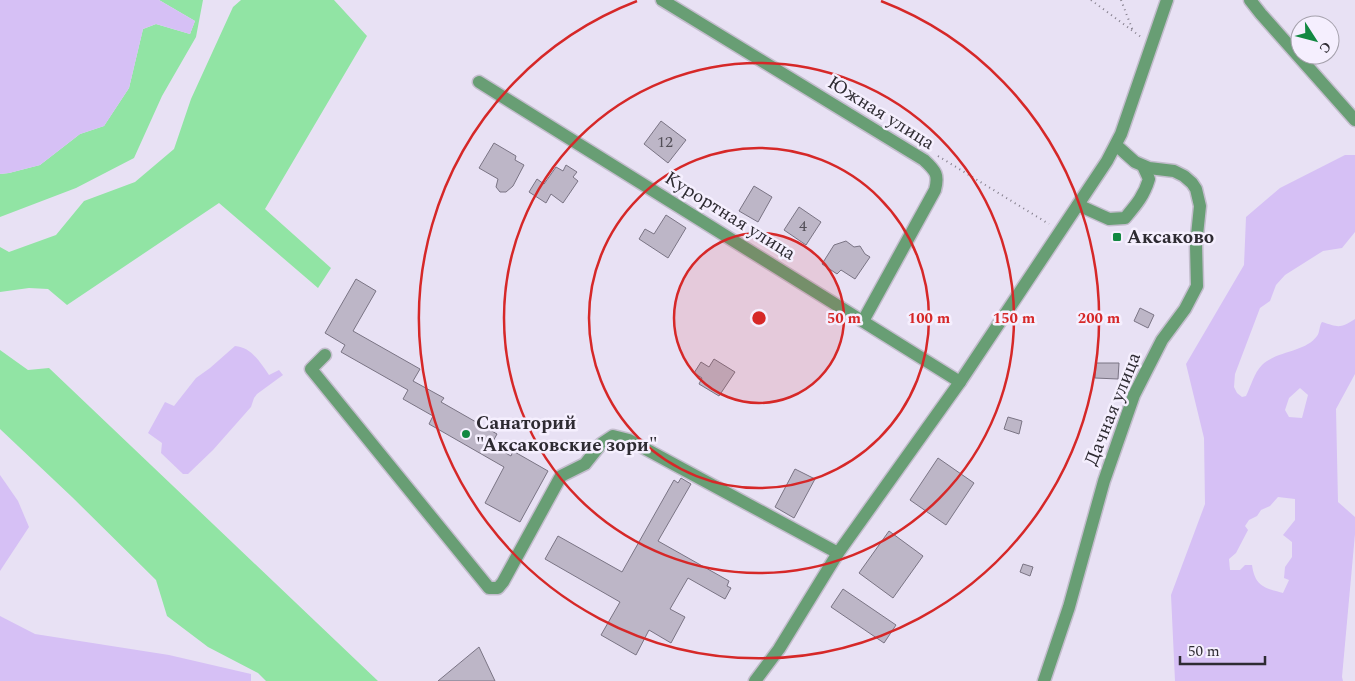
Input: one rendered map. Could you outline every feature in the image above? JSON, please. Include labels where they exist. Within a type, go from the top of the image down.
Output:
[{"type":"street","name":"Южная улица","points":[[662,0],[924,160],[934,169],[938,179],[936,190],[864,322]]},
{"type":"street","points":[[755,681],[779,649],[838,553],[960,382],[1107,161],[1116,145],[1166,0]]},
{"type":"street","points":[[1250,0],[1355,120]]},
{"type":"street","name":"Курортная улица","points":[[479,82],[960,382]]},
{"type":"street","name":"Дачная улица","points":[[1044,681],[1069,607],[1104,481],[1134,395],[1162,340],[1185,309],[1197,286],[1196,245],[1200,206],[1196,189],[1184,176],[1174,171],[1143,166],[1129,158],[1116,145]]},
{"type":"street","points":[[1078,205],[1109,219],[1125,218],[1145,191],[1148,179],[1143,166]]},
{"type":"street","points":[[325,355],[312,369],[489,588],[498,588],[504,582],[561,476],[584,464],[600,444],[613,436],[628,440],[838,553]]},
{"type":"path","points":[[1090,0],[1151,45]]},
{"type":"path","points":[[1121,0],[1133,31]]},
{"type":"green space","points":[[159,0],[203,0],[196,37],[162,96],[134,158],[76,188],[0,217],[0,174],[40,165],[80,134],[104,126],[129,88],[143,29],[156,24],[190,34],[195,21]]},
{"type":"green space","points":[[241,0],[334,0],[367,36],[265,209],[331,268],[318,288],[219,203],[67,305],[48,289],[29,288],[0,292],[0,247],[9,252],[56,235],[84,201],[135,182],[174,149],[191,99],[233,7]]},
{"type":"green space","points":[[0,350],[28,370],[49,368],[378,681],[266,681],[258,673],[208,647],[167,616],[156,580],[0,429]]},
{"type":"shaded area","points":[[0,0],[159,0],[195,21],[190,34],[156,24],[143,29],[129,88],[104,126],[80,134],[40,165],[0,174]]},
{"type":"shaded area","points":[[1345,155],[1355,155],[1355,232],[1342,248],[1323,251],[1285,275],[1276,285],[1270,301],[1260,308],[1235,374],[1234,387],[1242,397],[1246,396],[1259,368],[1268,360],[1298,349],[1312,341],[1318,334],[1322,322],[1339,326],[1355,319],[1355,374],[1336,409],[1338,502],[1355,517],[1343,681],[1175,681],[1171,595],[1205,504],[1204,438],[1186,364],[1244,265],[1246,217],[1280,188]],"holes":[[[1300,388],[1308,395],[1302,418],[1289,417],[1285,410],[1289,398]],[[1278,497],[1295,499],[1295,520],[1283,535],[1292,542],[1292,557],[1285,567],[1284,578],[1289,580],[1283,593],[1258,582],[1252,565],[1245,565],[1240,570],[1230,570],[1229,559],[1236,553],[1248,530],[1245,526],[1249,520],[1257,516],[1261,510],[1270,506]]]},
{"type":"shaded area","points":[[235,346],[250,352],[259,360],[269,375],[279,370],[283,375],[257,394],[251,407],[213,450],[188,474],[183,474],[161,453],[162,443],[148,433],[165,402],[174,406],[196,378]]},
{"type":"shaded area","points":[[0,475],[18,501],[29,527],[0,571]]},
{"type":"shaded area","points":[[0,616],[35,634],[169,655],[251,674],[251,681],[0,681]]},
{"type":"building","points":[[661,121],[686,140],[668,163],[644,144]]},
{"type":"building","points":[[494,143],[516,156],[515,160],[524,165],[513,186],[506,192],[500,192],[496,187],[498,179],[479,168]]},
{"type":"building","points":[[566,165],[577,172],[573,177],[578,181],[563,203],[551,194],[546,203],[529,192],[537,179],[544,184],[556,167],[563,171]]},
{"type":"building","points":[[754,186],[772,197],[758,222],[739,211]]},
{"type":"building","points":[[799,207],[821,222],[806,245],[784,230]]},
{"type":"building","points":[[666,215],[686,228],[668,258],[639,239],[645,229],[654,234]]},
{"type":"building","points":[[846,241],[854,247],[860,246],[865,254],[870,257],[855,279],[841,270],[837,274],[822,264],[834,245]]},
{"type":"building","points":[[356,279],[376,291],[353,331],[420,369],[413,381],[444,398],[441,402],[497,434],[491,445],[511,456],[513,451],[548,471],[520,522],[485,503],[504,467],[429,424],[433,416],[403,399],[408,390],[341,352],[345,345],[325,333]]},
{"type":"building","points":[[1140,308],[1154,315],[1148,328],[1134,321]]},
{"type":"building","points":[[714,359],[735,372],[719,396],[699,384],[702,378],[694,373],[701,362],[709,367]]},
{"type":"building","points":[[1096,363],[1119,363],[1118,379],[1095,378]]},
{"type":"building","points":[[1008,417],[1022,421],[1019,434],[1004,429]]},
{"type":"building","points":[[938,458],[974,483],[946,525],[910,500]]},
{"type":"building","points":[[795,469],[815,479],[794,518],[775,507]]},
{"type":"building","points":[[681,478],[691,484],[658,541],[729,581],[727,586],[731,588],[725,599],[688,578],[670,609],[685,617],[671,643],[649,630],[636,655],[601,635],[620,602],[545,559],[558,536],[622,572],[674,480],[678,483]]},
{"type":"building","points":[[889,531],[923,556],[893,598],[859,573]]},
{"type":"building","points":[[1023,564],[1033,567],[1030,576],[1020,572]]},
{"type":"building","points":[[843,589],[896,625],[884,643],[831,607]]},
{"type":"building","points":[[479,647],[495,681],[438,681]]},
{"type":"place","name":"Аксаково","points":[[1117,237]]},
{"type":"place","name":"Санаторий \"Аксаковские зори\"","points":[[466,434]]}]
